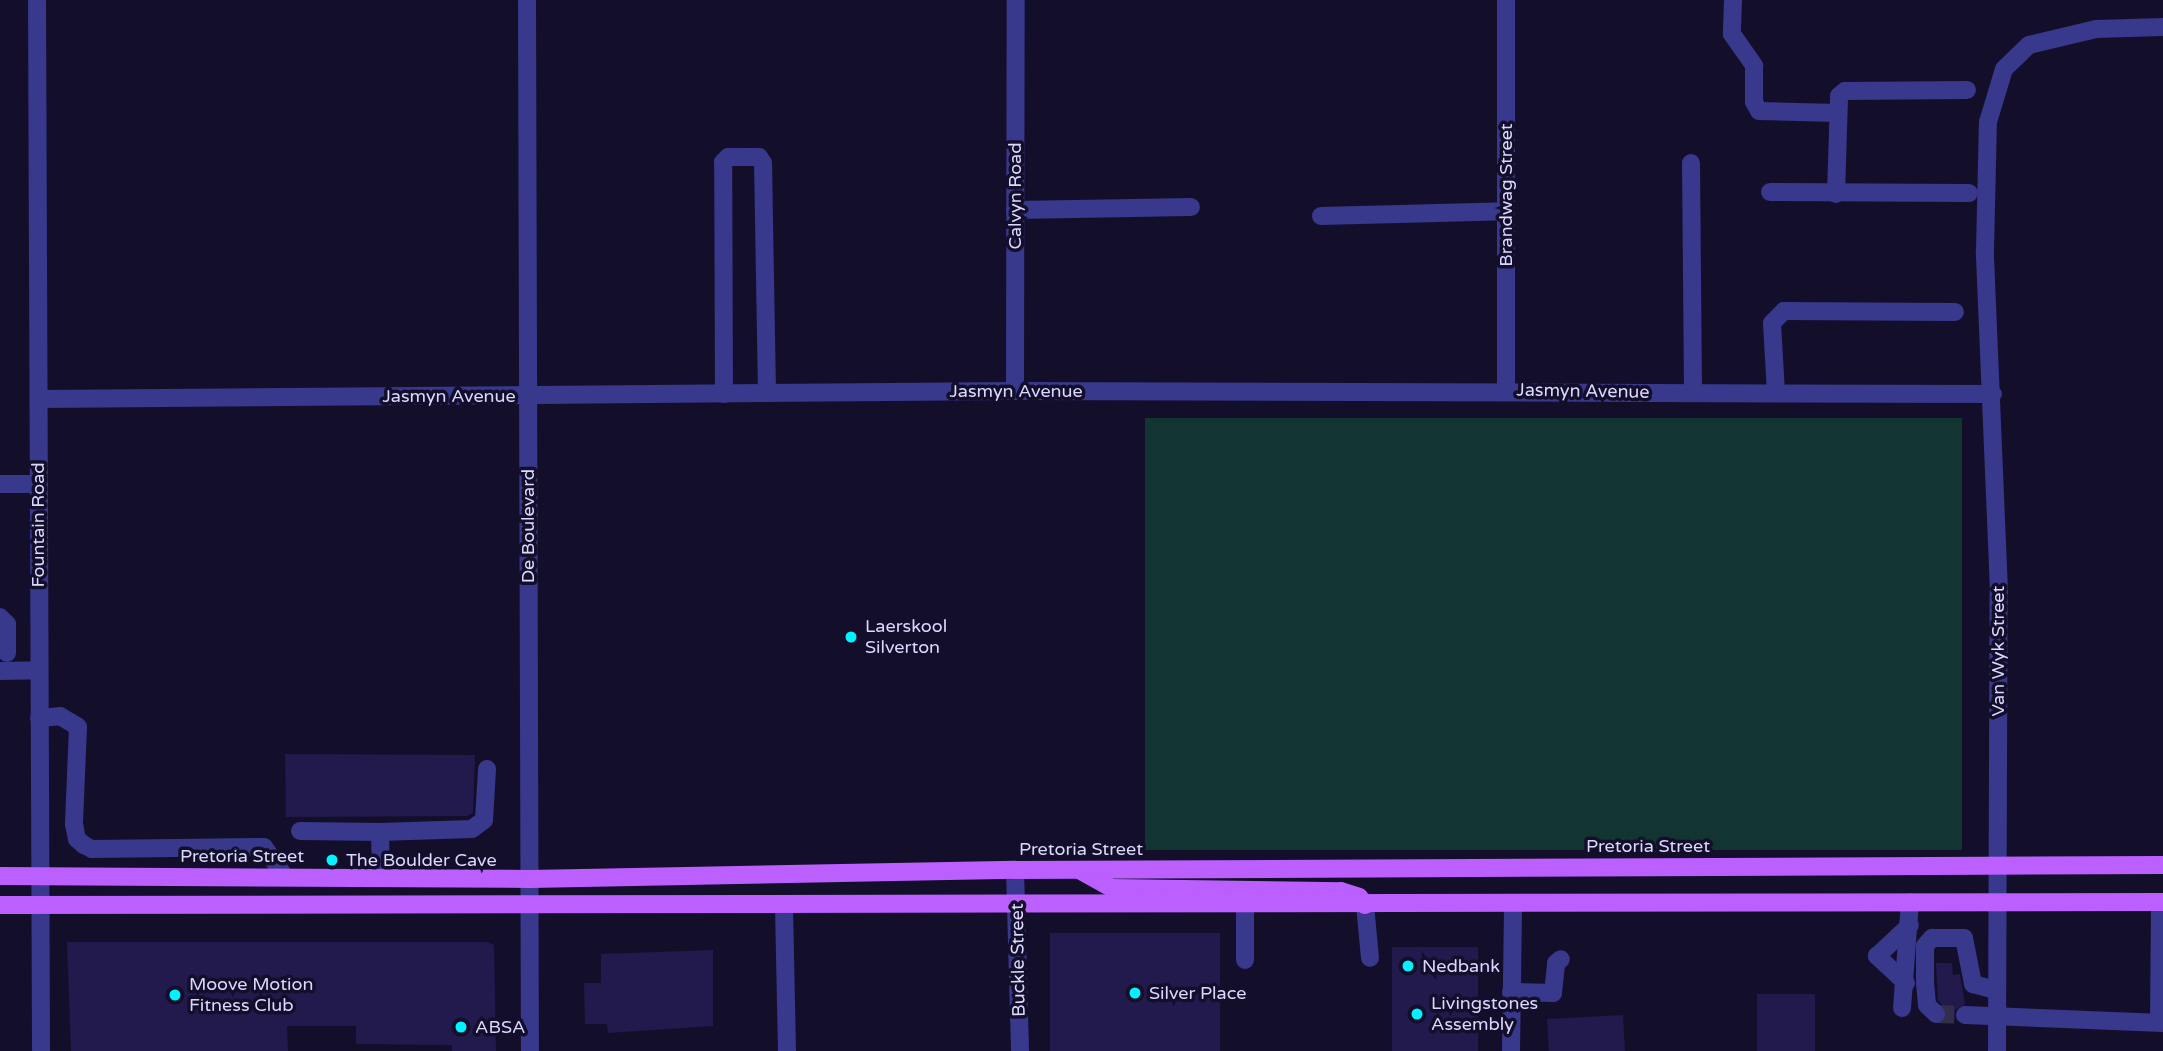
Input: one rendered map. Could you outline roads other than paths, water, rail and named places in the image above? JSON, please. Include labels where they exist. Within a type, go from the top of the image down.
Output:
[{"type":"main road","name":"Pretoria Street","points":[[0,876],[381,876],[530,879],[1014,870],[2163,865]]},
{"type":"main road","points":[[1079,870],[1112,888],[1341,891],[1359,897],[1365,905]]},
{"type":"main road","points":[[0,905],[529,908],[2162,902]]},
{"type":"street","name":"Fountain Road","points":[[37,0],[41,1051]]},
{"type":"street","name":"De Boulevard","points":[[527,0],[530,1051]]},
{"type":"street","name":"Calvyn Road","points":[[1014,391],[1016,0]]},
{"type":"street","name":"Brandwag Street","points":[[1506,0],[1506,390]]},
{"type":"street","points":[[1733,0],[1732,34],[1754,66],[1754,102],[1759,111],[1838,113]]},
{"type":"street","name":"Van Wyk Street","points":[[1997,1051],[1999,591],[1993,394],[1985,251],[1989,122],[2004,69],[2029,44],[2096,29],[2163,27]]},
{"type":"street","points":[[1836,194],[1839,96],[1855,88],[1967,90]]},
{"type":"street","points":[[724,394],[723,162],[728,156],[759,157],[763,163],[767,393]]},
{"type":"street","points":[[1691,163],[1693,392]]},
{"type":"street","points":[[1770,192],[1969,193]]},
{"type":"street","points":[[1015,209],[1191,207]]},
{"type":"street","points":[[1321,216],[1506,211]]},
{"type":"street","points":[[1776,393],[1772,323],[1784,311],[1955,312]]},
{"type":"street","name":"Jasmyn Avenue","points":[[40,399],[1014,391],[1506,390],[1993,394]]},
{"type":"street","points":[[0,484],[37,484]]},
{"type":"street","points":[[0,617],[7,624],[7,653]]},
{"type":"street","points":[[0,671],[39,670]]},
{"type":"street","points":[[39,718],[60,716],[78,727],[74,824],[77,839],[84,845],[92,849],[264,847],[285,877]]},
{"type":"street","points":[[300,831],[472,829],[484,820],[487,769]]},
{"type":"street","points":[[380,831],[381,876]]},
{"type":"street","name":"Buckle Street","points":[[1014,870],[1020,1051]]},
{"type":"street","points":[[1902,1008],[1906,984],[1910,902]]},
{"type":"street","points":[[1965,1014],[2161,1022],[2162,902]]},
{"type":"street","points":[[1245,905],[1245,960]]},
{"type":"street","points":[[1365,905],[1370,958]]},
{"type":"street","points":[[1511,1051],[1513,905]]},
{"type":"street","points":[[784,906],[787,1051]]},
{"type":"street","points":[[1906,984],[1877,956],[1910,925]]},
{"type":"street","points":[[1936,1014],[1927,1005],[1925,984],[1925,946],[1933,938],[1964,938],[1973,984],[1996,990]]},
{"type":"street","points":[[1511,992],[1553,993],[1556,963],[1562,959]]},
{"type":"tunnel","points":[[1936,1014],[1965,1015]]},
{"type":"place","name":"Laerskool Silverton","points":[[851,637]]},
{"type":"place","name":"The Boulder Cave","points":[[332,860]]},
{"type":"place","name":"Nedbank","points":[[1408,966]]},
{"type":"place","name":"Silver Place","points":[[1135,993]]},
{"type":"place","name":"Moove Motion Fitness Club","points":[[175,995]]},
{"type":"place","name":"Livingstones Assembly","points":[[1417,1014]]},
{"type":"place","name":"ABSA","points":[[461,1027]]}]
